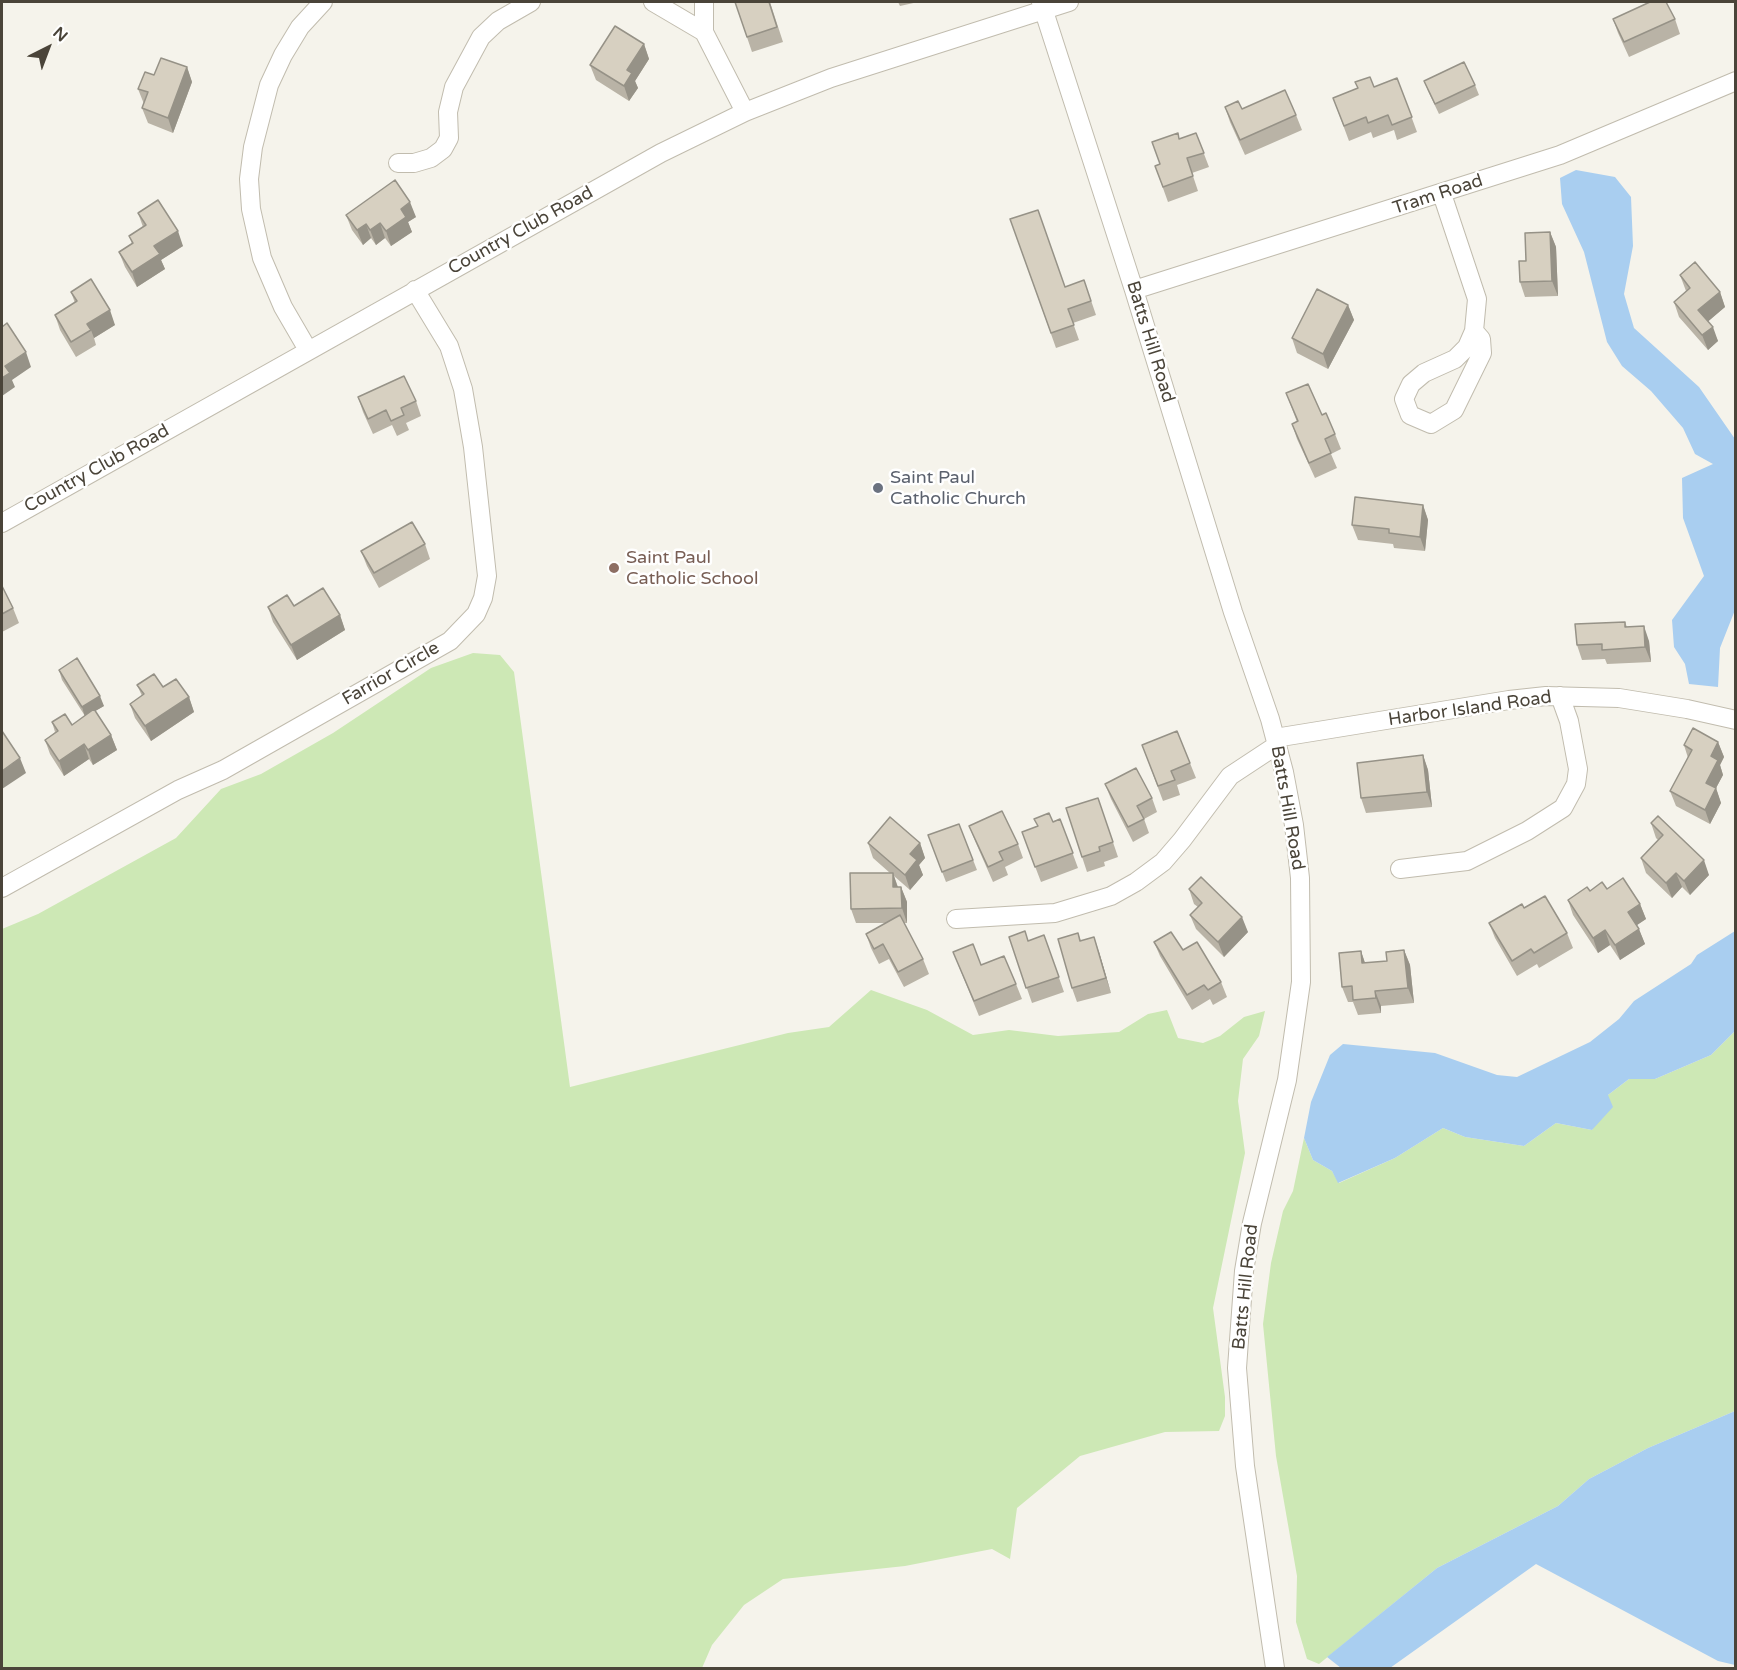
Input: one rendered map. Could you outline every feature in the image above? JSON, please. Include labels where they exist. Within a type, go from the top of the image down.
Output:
[{"type":"street","points":[[308,350],[283,307],[262,258],[251,209],[249,179],[253,147],[269,85],[300,27],[323,2]]},
{"type":"street","points":[[398,163],[414,163],[431,158],[443,149],[449,138],[448,112],[454,87],[481,38],[498,21],[531,2]]},
{"type":"street","points":[[653,2],[704,32]]},
{"type":"street","points":[[704,2],[704,32],[745,112]]},
{"type":"street","name":"Country Club Road","points":[[2,523],[661,153],[745,112],[831,78],[1042,6],[1069,2]]},
{"type":"street","name":"Batts Hill Road","points":[[1042,6],[1276,742],[1294,825],[1300,878],[1301,982],[1287,1080],[1252,1223],[1244,1271],[1238,1368],[1245,1466],[1275,1668]]},
{"type":"street","name":"Tram Road","points":[[1134,290],[1442,194],[1575,149],[1736,81]]},
{"type":"street","points":[[1442,194],[1477,299],[1474,331],[1467,347],[1455,359],[1424,373],[1411,384],[1404,399],[1410,415],[1431,424],[1454,410],[1482,353],[1481,339],[1474,331]]},
{"type":"street","name":"Farrior Circle","points":[[2,888],[178,790],[223,770],[450,641],[476,614],[483,598],[487,576],[473,447],[463,389],[449,346],[415,290]]},
{"type":"street","points":[[1400,869],[1467,861],[1527,831],[1563,808],[1576,784],[1578,770],[1569,721],[1560,696]]},
{"type":"street","name":"Harbor Island Road","points":[[1276,742],[1509,700],[1560,696],[1619,698],[1736,720]]},
{"type":"street","points":[[956,919],[1055,913],[1111,896],[1136,882],[1169,855],[1230,776],[1276,742]]},
{"type":"green space","points":[[473,653],[500,655],[514,672],[570,1087],[788,1033],[829,1027],[871,990],[927,1010],[973,1035],[1009,1030],[1058,1036],[1119,1032],[1148,1014],[1167,1010],[1178,1038],[1203,1043],[1220,1036],[1244,1017],[1265,1011],[1259,1036],[1243,1059],[1238,1101],[1245,1153],[1213,1308],[1225,1397],[1225,1416],[1219,1431],[1165,1432],[1080,1456],[1017,1508],[1010,1559],[992,1549],[905,1566],[783,1579],[744,1605],[712,1645],[702,1668],[2,1668],[2,929],[38,914],[176,838],[221,789],[261,774],[333,733],[431,668]]},
{"type":"green space","points":[[1735,1031],[1735,1411],[1648,1448],[1589,1479],[1558,1506],[1437,1568],[1319,1664],[1307,1659],[1296,1622],[1297,1576],[1276,1456],[1263,1324],[1271,1263],[1283,1211],[1293,1191],[1304,1138],[1313,1160],[1332,1171],[1339,1183],[1395,1158],[1443,1128],[1465,1137],[1524,1146],[1556,1123],[1592,1130],[1608,1095],[1629,1079],[1655,1079],[1711,1055]]},
{"type":"water","points":[[1576,170],[1615,177],[1631,197],[1633,246],[1624,294],[1634,328],[1699,387],[1735,439],[1735,610],[1720,648],[1718,687],[1689,684],[1685,664],[1674,647],[1672,620],[1704,576],[1683,518],[1682,478],[1713,464],[1695,454],[1683,428],[1651,391],[1622,366],[1607,342],[1584,252],[1562,204],[1560,178]]},
{"type":"water","points":[[1735,931],[1735,1031],[1711,1055],[1655,1079],[1629,1079],[1608,1095],[1613,1107],[1592,1130],[1556,1123],[1524,1146],[1465,1137],[1443,1128],[1395,1158],[1338,1183],[1332,1171],[1313,1160],[1304,1138],[1311,1102],[1330,1055],[1343,1044],[1435,1053],[1497,1075],[1517,1077],[1590,1042],[1619,1019],[1634,1001],[1691,964],[1697,955]]},
{"type":"water","points":[[1735,1411],[1735,1665],[1718,1661],[1536,1564],[1390,1668],[1341,1668],[1327,1657],[1437,1568],[1558,1506],[1589,1479],[1648,1448]]},
{"type":"building","points":[[735,2],[769,2],[777,27],[747,37]]},
{"type":"building","points":[[1650,2],[1666,2],[1675,19],[1624,42],[1613,19]]},
{"type":"building","points":[[615,26],[644,44],[627,70],[632,73],[624,86],[590,65]]},
{"type":"building","points":[[161,58],[187,67],[168,118],[142,108],[148,92],[138,89],[145,72],[154,75]]},
{"type":"building","points":[[1464,62],[1475,85],[1435,104],[1424,81]]},
{"type":"building","points":[[1370,77],[1374,87],[1397,78],[1412,117],[1392,125],[1388,115],[1368,123],[1366,117],[1344,126],[1333,98],[1358,88],[1355,82]]},
{"type":"building","points":[[1285,90],[1296,115],[1240,140],[1225,107],[1238,101],[1242,109]]},
{"type":"building","points":[[1178,133],[1179,139],[1196,133],[1204,153],[1187,158],[1193,176],[1163,187],[1155,166],[1160,164],[1152,142]]},
{"type":"building","points":[[395,180],[410,202],[401,209],[406,217],[386,231],[380,223],[370,230],[366,224],[357,230],[346,215]]},
{"type":"building","points":[[158,200],[178,231],[154,246],[160,254],[132,272],[119,252],[133,243],[129,236],[146,225],[138,213]]},
{"type":"building","points":[[1038,210],[1065,287],[1084,280],[1091,301],[1068,309],[1074,325],[1051,333],[1010,219]]},
{"type":"building","points":[[1550,232],[1552,281],[1520,282],[1519,261],[1526,261],[1525,233]]},
{"type":"building","points":[[1695,262],[1720,292],[1698,310],[1713,327],[1702,335],[1674,302],[1690,288],[1680,275]]},
{"type":"building","points":[[91,279],[110,310],[87,324],[91,330],[71,342],[55,315],[77,301],[71,292]]},
{"type":"building","points":[[1317,289],[1348,305],[1323,354],[1292,338]]},
{"type":"building","points":[[7,323],[26,352],[5,366],[10,373],[2,378],[2,327]]},
{"type":"building","points":[[404,376],[416,401],[401,408],[404,415],[391,421],[386,410],[368,419],[358,397]]},
{"type":"building","points":[[1308,384],[1322,415],[1326,413],[1335,434],[1325,439],[1331,453],[1309,463],[1292,424],[1298,421],[1286,393]]},
{"type":"building","points":[[1355,497],[1423,505],[1420,537],[1389,533],[1389,529],[1352,525]]},
{"type":"building","points":[[412,522],[425,544],[374,573],[361,551]]},
{"type":"building","points":[[2,586],[13,608],[2,614]]},
{"type":"building","points":[[323,588],[340,615],[291,645],[268,607],[287,595],[294,606]]},
{"type":"building","points":[[1625,622],[1625,627],[1644,626],[1645,647],[1602,650],[1602,644],[1577,645],[1575,624]]},
{"type":"building","points":[[77,658],[100,696],[82,707],[59,670]]},
{"type":"building","points":[[154,674],[163,687],[176,679],[189,697],[145,726],[130,704],[144,694],[137,685]]},
{"type":"building","points":[[94,709],[111,735],[88,750],[84,744],[59,761],[45,740],[58,731],[52,722],[65,714],[72,725]]},
{"type":"building","points":[[1693,728],[1718,742],[1711,756],[1718,760],[1706,783],[1716,788],[1705,810],[1670,791],[1692,750],[1684,745]]},
{"type":"building","points":[[2,731],[20,758],[2,771]]},
{"type":"building","points":[[1177,731],[1190,763],[1171,771],[1175,780],[1158,786],[1142,745]]},
{"type":"building","points":[[1423,755],[1427,792],[1361,798],[1357,763]]},
{"type":"building","points":[[1136,768],[1152,798],[1137,806],[1144,819],[1128,827],[1105,784]]},
{"type":"building","points":[[1098,798],[1113,842],[1099,847],[1100,851],[1082,857],[1066,808]]},
{"type":"building","points":[[1002,811],[1018,844],[999,852],[1003,860],[988,867],[969,826]]},
{"type":"building","points":[[1049,813],[1053,822],[1060,819],[1073,853],[1035,867],[1022,832],[1038,826],[1034,819]]},
{"type":"building","points":[[1658,816],[1704,860],[1684,881],[1676,873],[1666,883],[1641,858],[1663,835],[1651,823]]},
{"type":"building","points":[[890,817],[920,843],[910,854],[917,860],[905,875],[868,843]]},
{"type":"building","points":[[959,824],[973,860],[942,872],[928,835]]},
{"type":"building","points":[[850,873],[893,873],[893,887],[901,887],[902,908],[851,909]]},
{"type":"building","points":[[1201,877],[1242,917],[1218,942],[1190,915],[1202,903],[1189,889]]},
{"type":"building","points":[[1623,878],[1640,904],[1628,912],[1639,929],[1615,945],[1605,930],[1593,938],[1568,900],[1587,887],[1590,891],[1602,882],[1607,889]]},
{"type":"building","points":[[1545,896],[1567,933],[1534,953],[1531,949],[1512,961],[1489,923],[1522,904],[1524,908]]},
{"type":"building","points":[[900,915],[923,959],[898,972],[883,944],[874,949],[866,934]]},
{"type":"building","points":[[1025,931],[1028,941],[1044,935],[1059,977],[1026,988],[1009,937]]},
{"type":"building","points":[[1171,932],[1183,950],[1197,942],[1221,982],[1208,990],[1204,985],[1187,995],[1154,942]]},
{"type":"building","points":[[1078,933],[1080,941],[1094,937],[1106,978],[1072,988],[1058,939]]},
{"type":"building","points":[[973,944],[981,965],[1004,956],[1016,984],[974,1001],[953,952]]},
{"type":"building","points":[[1404,950],[1408,988],[1375,991],[1376,998],[1353,1000],[1352,986],[1342,987],[1339,953],[1361,951],[1362,963],[1387,961],[1386,952]]},
{"type":"place","name":"Saint Paul Catholic Church","points":[[878,488]]},
{"type":"place","name":"Saint Paul Catholic School","points":[[614,568]]}]
